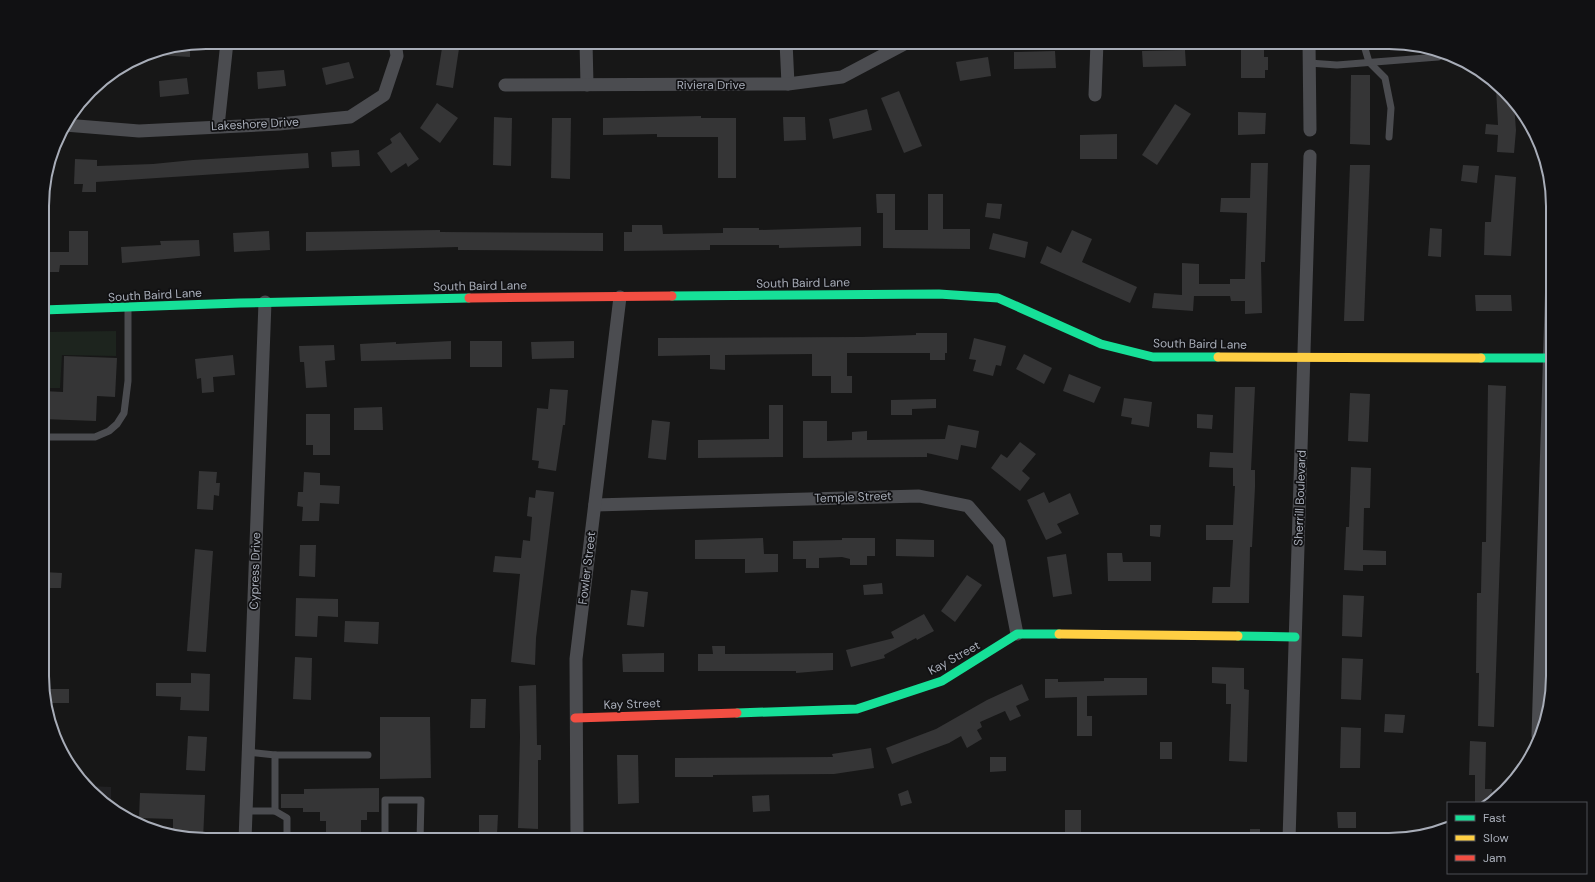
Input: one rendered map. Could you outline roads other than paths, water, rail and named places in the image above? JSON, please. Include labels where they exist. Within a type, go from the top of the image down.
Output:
[{"type":"street","points":[[218,126],[226,49]]},
{"type":"street","name":"Lakeshore Drive","points":[[71,125],[139,131],[278,124],[350,117],[384,95],[397,56],[396,49]]},
{"type":"street","points":[[586,49],[587,85]]},
{"type":"street","points":[[786,49],[788,84]]},
{"type":"street","name":"Riviera Drive","points":[[505,85],[788,84],[842,77],[895,49]]},
{"type":"street","points":[[1095,95],[1097,49]]},
{"type":"street","points":[[1309,49],[1310,130]]},
{"type":"street","name":"Sherrill Boulevard","points":[[1289,833],[1310,156]]},
{"type":"street","name":"South Baird Lane","points":[[49,310],[265,302],[939,294],[998,298],[1101,344],[1153,357],[1546,358]]},
{"type":"street","name":"Fowler Street","points":[[577,833],[575,718],[576,659],[620,297]]},
{"type":"street","name":"Cypress Drive","points":[[245,833],[265,302]]},
{"type":"street","name":"Temple Street","points":[[595,505],[919,496],[968,506],[999,542],[1017,634]]},
{"type":"street","points":[[1538,726],[1546,503]]},
{"type":"street","points":[[1017,634],[1295,637]]},
{"type":"street","name":"Kay Street","points":[[575,718],[857,709],[942,681],[1017,634]]},
{"type":"lane","points":[[1365,49],[1369,62],[1385,78],[1391,108],[1389,137]]},
{"type":"lane","points":[[1309,63],[1338,64],[1438,57]]},
{"type":"lane","points":[[49,437],[96,437],[109,431],[117,424],[124,413],[128,381],[128,308]]},
{"type":"lane","points":[[248,752],[275,755],[368,755]]},
{"type":"lane","points":[[275,755],[275,811]]},
{"type":"lane","points":[[385,833],[385,800],[421,800],[420,833]]},
{"type":"lane","points":[[246,812],[275,811],[287,818],[287,833]]}]
